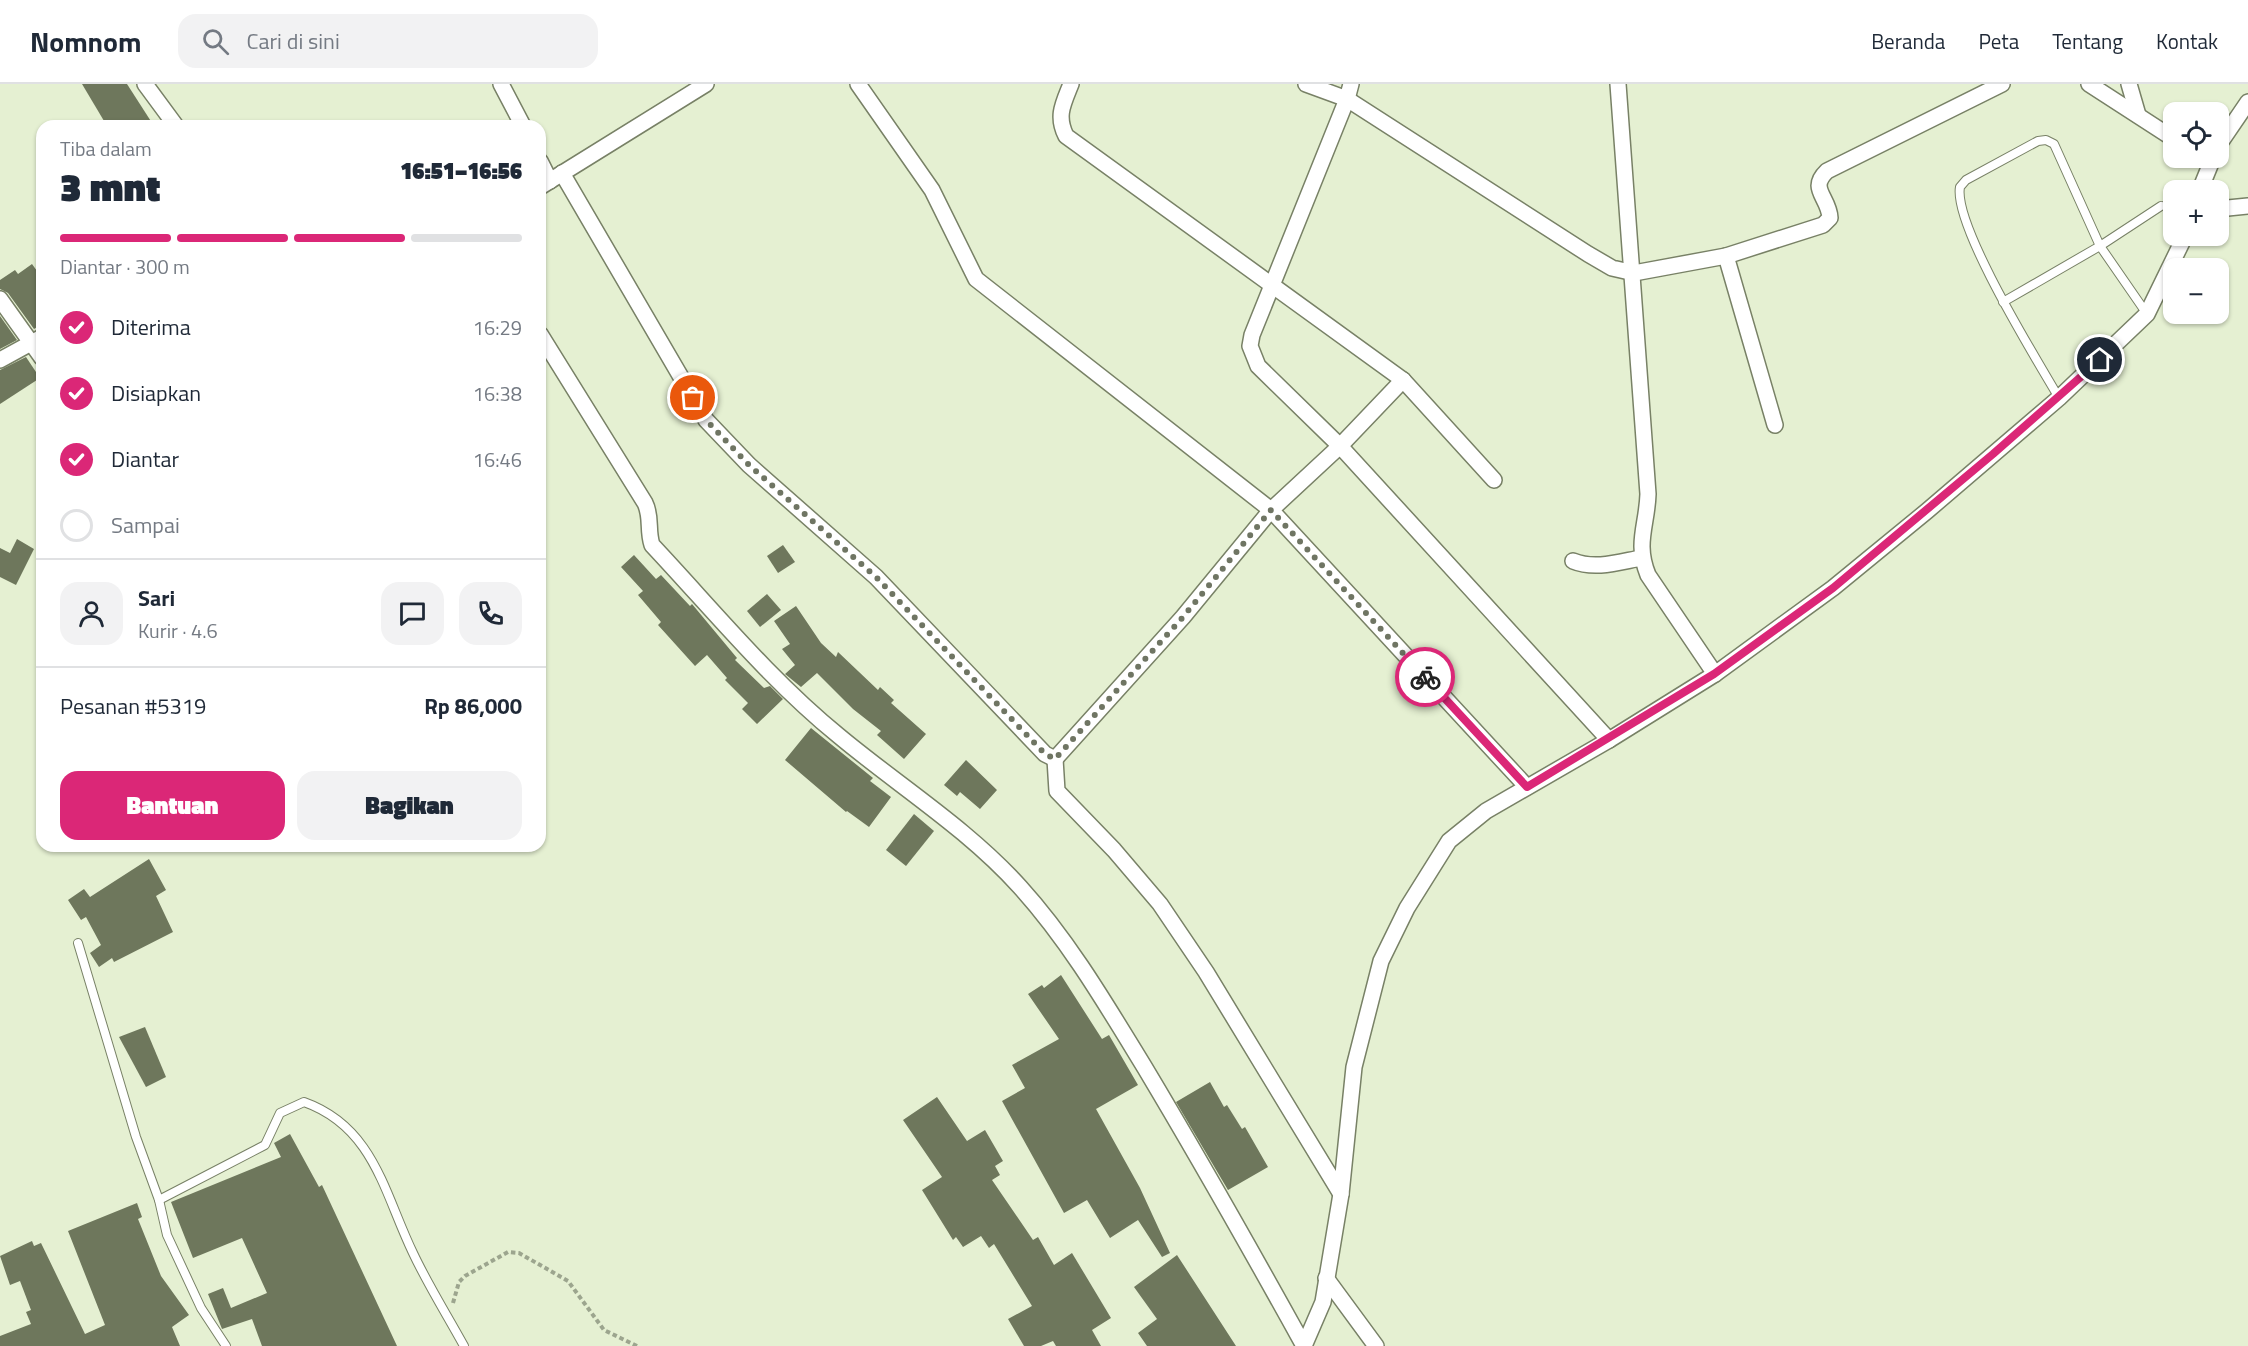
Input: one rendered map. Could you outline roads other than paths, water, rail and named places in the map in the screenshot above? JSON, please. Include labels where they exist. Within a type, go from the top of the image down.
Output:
[{"type":"street","points":[[145,84],[172,120]]},
{"type":"street","points":[[501,84],[519,120]]},
{"type":"street","points":[[706,84],[551,180],[706,420],[749,465],[876,577],[1045,754],[1055,759]]},
{"type":"street","points":[[858,84],[932,190],[976,279],[1271,510],[1527,787]]},
{"type":"street","points":[[1071,84],[1060,108],[1060,124],[1066,136],[1403,380],[1494,480]]},
{"type":"street","points":[[1306,84],[1349,92],[1588,254],[1612,268],[1634,273],[1726,256],[1823,225],[1830,218],[1830,208],[1818,188],[1820,178],[1827,171],[1981,88],[2002,84]]},
{"type":"street","points":[[1618,84],[1634,273],[1648,494],[1640,542],[1641,558],[1648,574],[1714,674]]},
{"type":"street","points":[[2089,84],[2163,132]]},
{"type":"street","points":[[2129,84],[2138,116]]},
{"type":"street","points":[[1349,92],[1270,285],[1252,335],[1250,346],[1253,357],[1258,366],[1340,446],[1609,740]]},
{"type":"street","points":[[2229,130],[2248,102]]},
{"type":"street","points":[[2229,208],[2248,206]]},
{"type":"street","points":[[1304,1346],[1323,1302],[1341,1194],[1354,1067],[1381,961],[1407,908],[1449,841],[1486,811],[1609,740],[1714,674],[1833,588],[2059,398],[2147,314],[2180,246]]},
{"type":"street","points":[[1726,256],[1774,424]]},
{"type":"street","points":[[0,299],[36,338]]},
{"type":"street","points":[[0,360],[36,340]]},
{"type":"street","points":[[546,344],[645,503],[650,513],[648,533],[652,545],[783,685],[837,735],[970,839],[1019,886],[1048,921],[1109,1009],[1168,1106],[1226,1203],[1304,1346]]},
{"type":"street","points":[[1341,1194],[1206,972],[1160,904],[1114,850],[1057,791],[1055,759],[1183,617],[1271,510],[1340,446],[1403,380]]},
{"type":"street","points":[[1574,561],[1585,566],[1596,566],[1641,558]]},
{"type":"street","points":[[1326,1278],[1376,1346]]},
{"type":"lane","points":[[2059,398],[2003,302],[1960,209],[1960,187],[1966,180],[2038,141],[2046,140],[2054,144],[2100,246],[2147,314]]},
{"type":"lane","points":[[2003,302],[2100,246],[2161,206]]},
{"type":"lane","points":[[78,943],[136,1137],[159,1200],[167,1235],[201,1308],[226,1346]]},
{"type":"lane","points":[[159,1200],[266,1145],[280,1113],[304,1102],[313,1105],[346,1125],[374,1160],[404,1234],[464,1346]]}]
